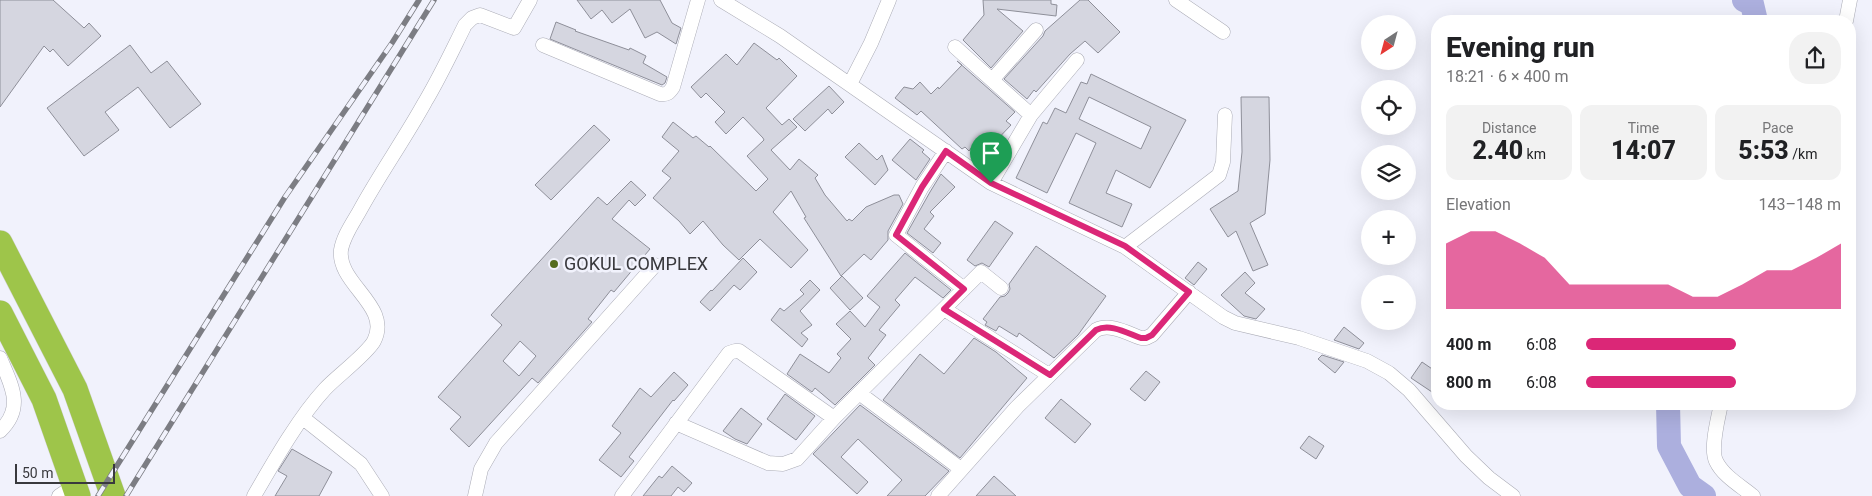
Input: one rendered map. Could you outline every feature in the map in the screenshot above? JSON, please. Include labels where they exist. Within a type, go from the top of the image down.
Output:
[{"type":"highway","points":[[0,242],[75,389],[113,496]]},
{"type":"highway","points":[[0,313],[44,400],[70,493]]},
{"type":"street","points":[[254,496],[324,390],[373,343],[377,331],[375,316],[361,291],[347,275],[342,264],[341,249],[372,188],[426,102],[465,25],[472,18],[480,15],[514,28],[530,0]]},
{"type":"street","points":[[543,45],[665,95],[673,87],[698,0]]},
{"type":"street","points":[[721,0],[780,36],[991,183],[1125,246],[1223,317],[1234,323],[1299,338],[1367,361],[1389,373],[1409,390],[1466,456],[1489,478],[1513,496]]},
{"type":"street","points":[[850,84],[871,43],[889,0]]},
{"type":"street","points":[[1176,0],[1223,32]]},
{"type":"street","points":[[1847,15],[1850,0]]},
{"type":"street","points":[[993,80],[1036,30]]},
{"type":"street","points":[[955,47],[1031,115]]},
{"type":"street","points":[[991,183],[1031,115],[1077,60]]},
{"type":"street","points":[[1125,246],[1219,175],[1224,162],[1225,115]]},
{"type":"street","points":[[946,151],[922,187],[896,235],[964,289]]},
{"type":"street","points":[[475,496],[481,469],[496,444],[655,265]]},
{"type":"street","points":[[676,423],[768,463],[783,464],[796,459],[834,418],[980,272],[1000,288]]},
{"type":"street","points":[[938,496],[1017,407],[1096,330],[1102,327],[1110,327],[1146,338],[1152,335],[1189,292]]},
{"type":"street","points":[[944,309],[1050,375]]},
{"type":"street","points":[[622,496],[729,353],[735,350],[834,418]]},
{"type":"street","points":[[0,358],[11,385],[14,405],[12,417],[0,431]]},
{"type":"street","points":[[859,393],[961,469]]},
{"type":"street","points":[[1720,410],[1714,450],[1716,462],[1725,473],[1753,496]]},
{"type":"street","points":[[304,418],[361,464],[382,496]]},
{"type":"building","points":[[0,0],[53,0],[84,28],[89,23],[101,36],[68,66],[53,49],[50,52],[44,46],[0,107]]},
{"type":"building","points":[[577,0],[660,0],[672,23],[681,28],[676,44],[657,32],[645,38],[630,9],[612,23],[602,10],[591,19]]},
{"type":"building","points":[[983,0],[1051,0],[1051,4],[1057,5],[1056,16],[997,9],[1023,31],[991,68],[963,40],[984,15]]},
{"type":"building","points":[[1080,0],[1088,0],[1120,32],[1098,53],[1085,41],[1027,99],[1004,79],[1043,36],[1045,31]]},
{"type":"building","points":[[556,22],[575,31],[629,50],[630,48],[646,56],[643,63],[667,77],[665,83],[662,85],[550,39]]},
{"type":"building","points":[[754,43],[777,60],[779,58],[797,76],[766,108],[782,125],[789,119],[797,127],[771,150],[790,170],[799,159],[818,175],[815,178],[825,195],[847,221],[849,219],[852,221],[866,207],[894,195],[899,195],[903,204],[888,231],[888,240],[871,260],[864,254],[841,276],[804,218],[806,217],[791,191],[773,212],[808,250],[791,268],[760,239],[739,260],[723,245],[703,221],[690,234],[679,221],[653,198],[671,178],[662,171],[679,151],[662,137],[673,122],[693,138],[696,136],[710,146],[756,191],[768,179],[747,156],[764,140],[763,138],[743,117],[726,134],[715,122],[725,112],[706,93],[701,98],[691,87],[726,54],[737,65]]},
{"type":"building","points":[[130,45],[151,73],[167,61],[201,104],[170,128],[138,87],[105,112],[119,130],[84,156],[47,108]]},
{"type":"building","points":[[962,65],[1015,112],[1006,121],[1011,125],[992,145],[995,147],[985,158],[972,147],[969,151],[965,147],[962,149],[921,111],[917,115],[895,98],[904,87],[913,89],[920,82],[931,94],[938,87],[939,89]]},
{"type":"building","points":[[1091,74],[1186,120],[1150,188],[1116,170],[1106,193],[1132,204],[1122,227],[1069,203],[1096,143],[1076,133],[1047,193],[1016,178],[1043,122],[1047,124],[1055,108],[1066,113],[1081,82],[1087,84]],"holes":[[[1089,97],[1151,127],[1141,149],[1079,119]]]},
{"type":"building","points":[[829,86],[844,102],[832,114],[828,109],[805,131],[793,119]]},
{"type":"building","points":[[1241,97],[1269,97],[1270,160],[1265,214],[1250,223],[1268,265],[1253,271],[1236,231],[1228,237],[1210,209],[1238,191],[1242,152]]},
{"type":"building","points":[[594,125],[610,140],[551,200],[535,185]]},
{"type":"building","points":[[910,139],[924,150],[922,152],[930,159],[916,180],[892,160]]},
{"type":"building","points":[[859,143],[877,160],[882,155],[888,170],[875,185],[845,157]]},
{"type":"building","points":[[941,174],[955,187],[930,212],[934,216],[924,229],[941,243],[933,253],[907,233]]},
{"type":"building","points":[[631,181],[646,195],[635,206],[629,200],[612,219],[650,249],[614,292],[611,290],[588,319],[592,322],[538,383],[532,378],[469,447],[450,429],[461,417],[438,397],[502,325],[491,315],[598,197],[607,205]],"holes":[[[520,341],[536,356],[519,376],[503,361]]]},
{"type":"building","points":[[995,221],[1013,233],[989,267],[982,263],[975,266],[967,260]]},
{"type":"building","points":[[1036,246],[1106,296],[1078,335],[1054,358],[1019,333],[1017,337],[999,326],[996,331],[985,325],[987,322],[983,319],[1000,297],[1008,293],[1010,289],[1009,284]]},
{"type":"building","points":[[905,253],[951,290],[943,298],[915,277],[895,300],[900,305],[879,330],[886,335],[868,358],[875,365],[835,405],[815,388],[812,392],[787,374],[800,354],[829,373],[841,358],[837,354],[851,339],[836,324],[850,311],[865,327],[880,307],[867,296]]},
{"type":"building","points":[[743,258],[757,272],[740,290],[734,285],[710,311],[700,302]]},
{"type":"building","points":[[1198,262],[1207,269],[1194,285],[1185,278]]},
{"type":"building","points":[[1245,272],[1255,283],[1245,293],[1265,309],[1256,319],[1244,316],[1221,295]]},
{"type":"building","points":[[842,276],[863,298],[850,310],[830,288]]},
{"type":"building","points":[[810,280],[820,290],[800,311],[812,325],[801,333],[808,339],[802,347],[771,320],[780,308],[784,311],[804,294],[800,290]]},
{"type":"building","points":[[1344,327],[1364,343],[1359,349],[1334,340]]},
{"type":"building","points":[[974,338],[996,352],[1027,378],[960,458],[883,400],[920,354],[944,374]]},
{"type":"building","points":[[1322,355],[1344,362],[1335,373],[1318,359]]},
{"type":"building","points":[[1422,362],[1431,368],[1431,391],[1411,378]]},
{"type":"building","points":[[1146,371],[1160,382],[1145,401],[1130,389]]},
{"type":"building","points":[[674,372],[688,385],[673,400],[629,457],[634,461],[621,477],[599,460],[621,433],[612,426],[640,388],[651,397]]},
{"type":"building","points":[[785,394],[815,416],[796,440],[767,419]]},
{"type":"building","points":[[1061,399],[1091,424],[1075,443],[1045,418]]},
{"type":"building","points":[[860,405],[949,471],[925,496],[887,496],[902,480],[858,439],[841,457],[868,482],[857,494],[813,454]]},
{"type":"building","points":[[741,408],[762,424],[747,444],[723,431]]},
{"type":"building","points":[[1309,436],[1324,446],[1316,459],[1300,448]]},
{"type":"building","points":[[292,449],[332,472],[319,496],[275,496],[287,476],[278,471]]},
{"type":"building","points":[[672,466],[692,483],[684,492],[678,487],[671,496],[643,496],[659,476],[662,478]]},
{"type":"building","points":[[994,476],[1016,496],[976,496]]},
{"type":"waterway","points":[[1744,0],[1752,4],[1755,15]]},
{"type":"waterway","points":[[1668,410],[1669,446],[1690,486],[1704,496]]},
{"type":"railway","points":[[98,496],[285,197],[392,43],[419,0]]},
{"type":"railway","points":[[126,496],[434,0]]},
{"type":"place","name":"GOKUL COMPLEX","points":[[554,264]]},
{"type":"route","points":[[946,151],[991,183],[1125,246],[1189,292],[1152,335],[1141,338],[1110,327],[1102,327],[1096,330],[1050,375],[944,309],[964,289],[896,235],[922,187],[946,151]]}]
